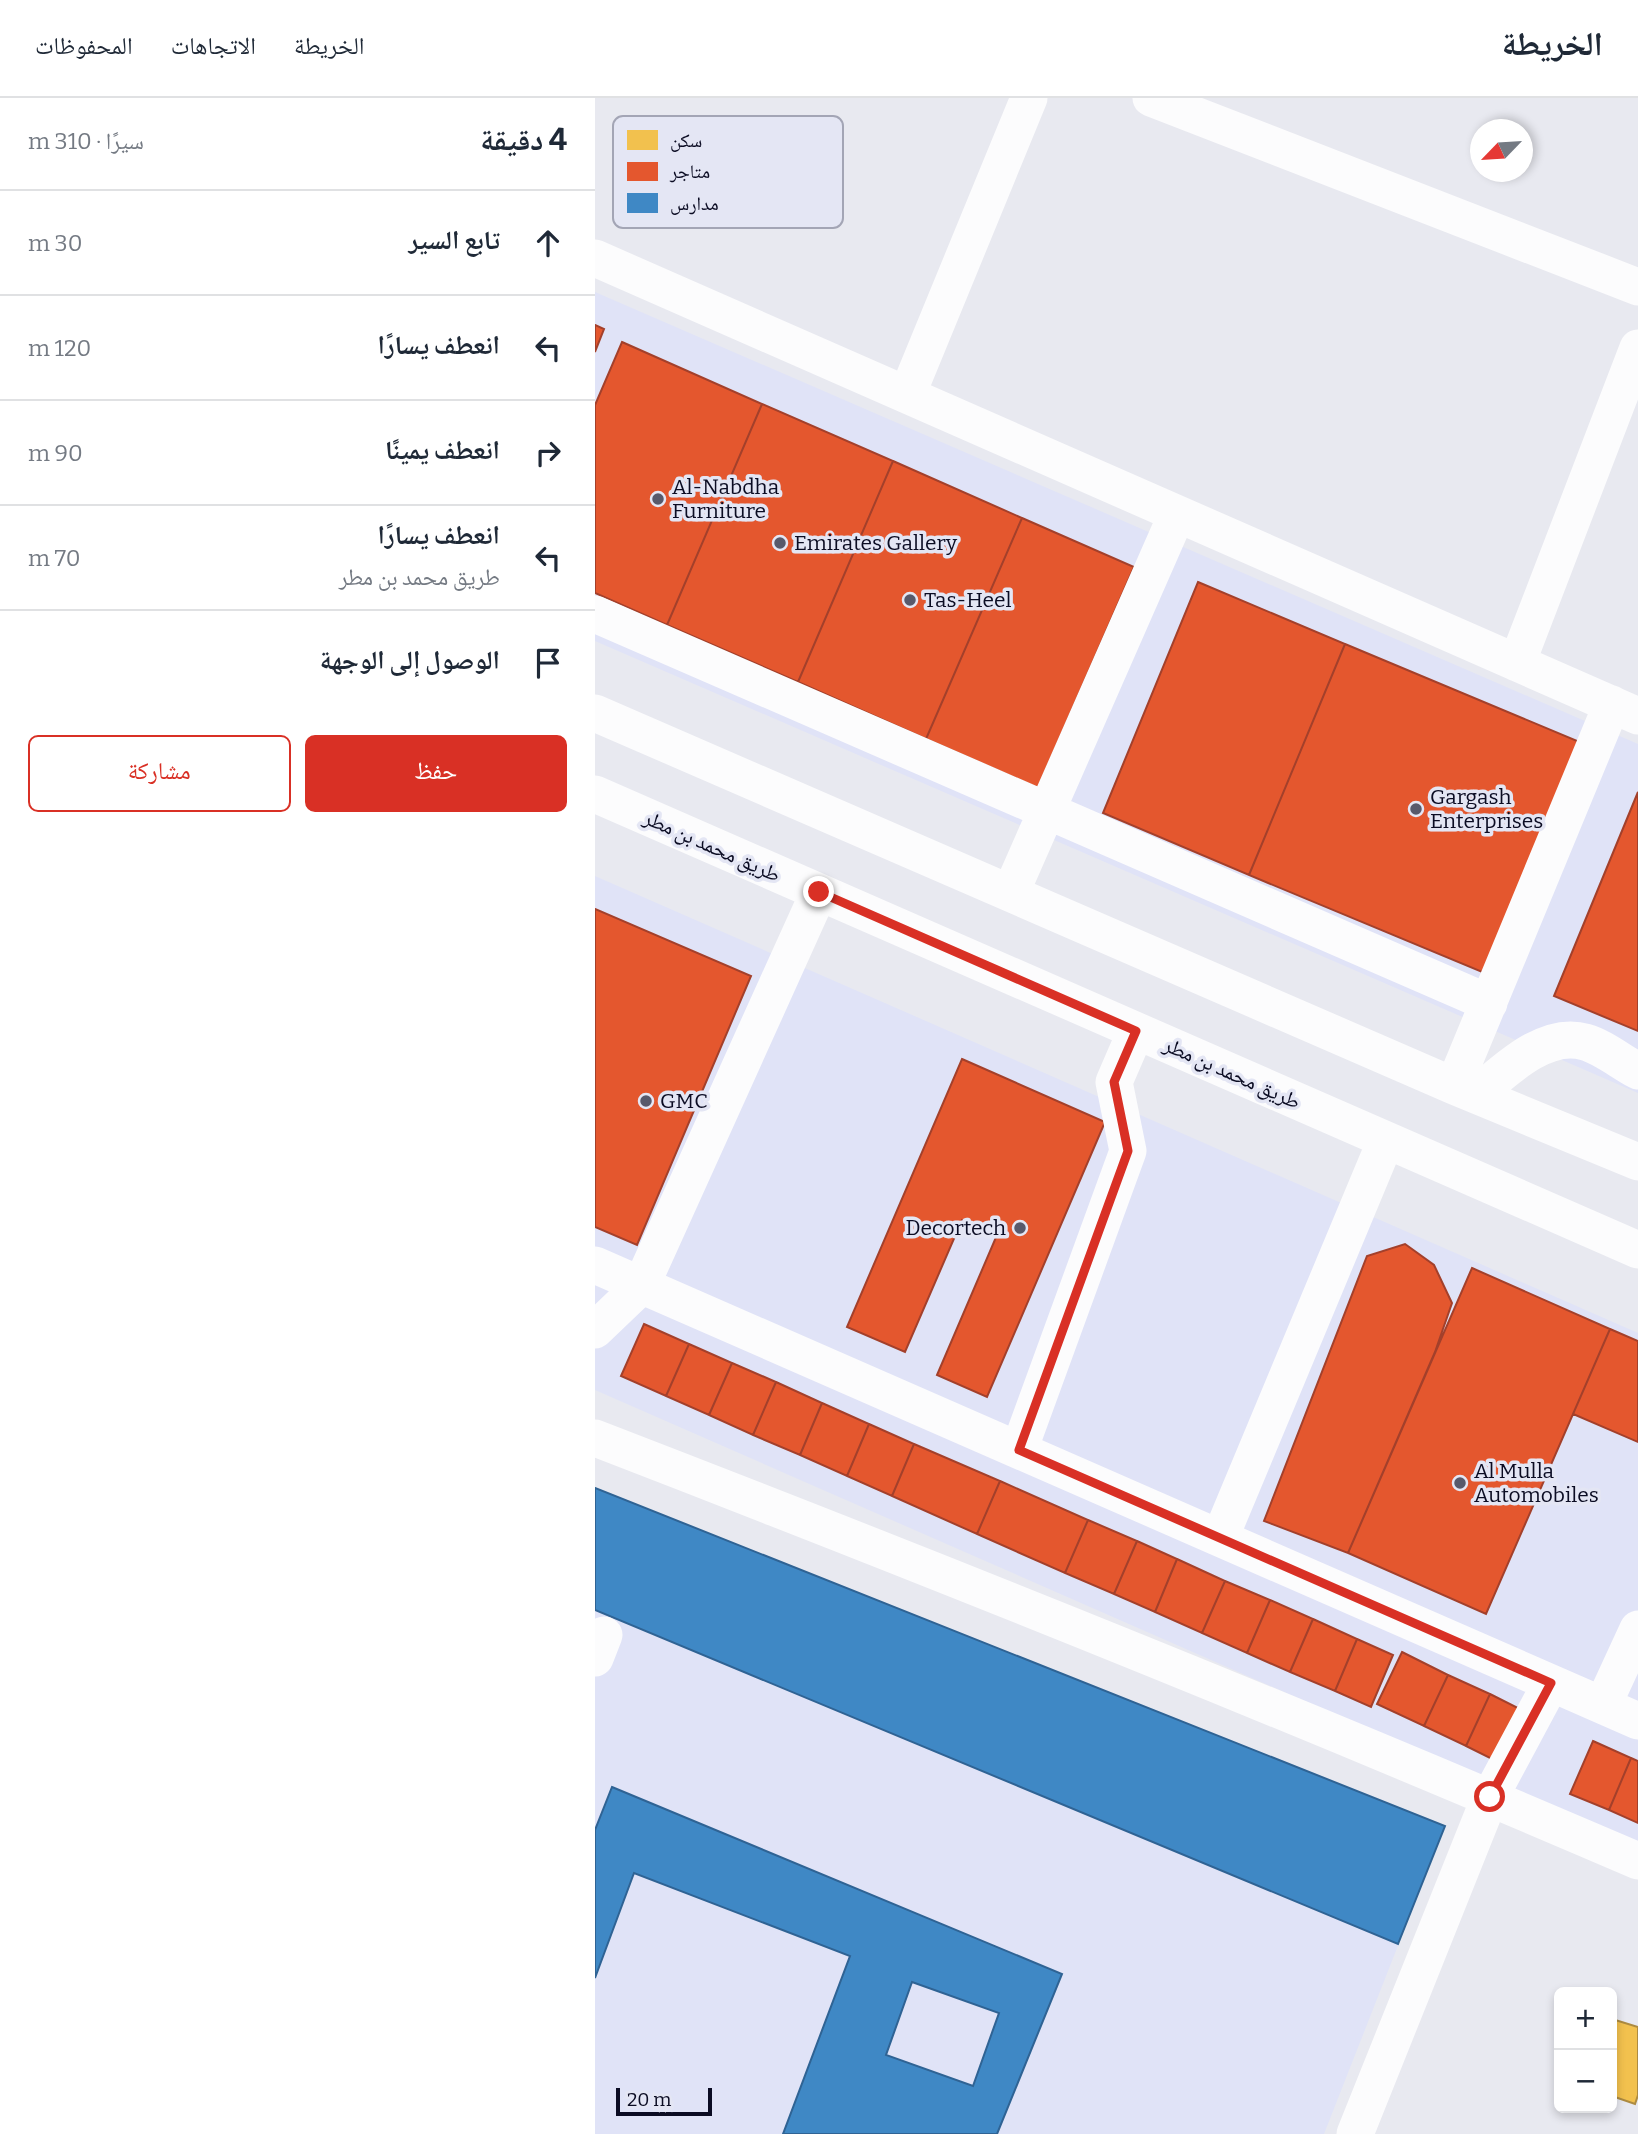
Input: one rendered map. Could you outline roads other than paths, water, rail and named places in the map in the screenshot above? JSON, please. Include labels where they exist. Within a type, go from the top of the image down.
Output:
[{"type":"street","points":[[907,395],[1029,98]]},
{"type":"street","points":[[1151,98],[1638,287]]},
{"type":"street","points":[[595,258],[1625,710],[1489,1003],[1465,1090]]},
{"type":"street","points":[[1517,663],[1638,348]]},
{"type":"street","points":[[1011,892],[1177,514]]},
{"type":"street","points":[[595,614],[1489,1003]]},
{"type":"street","points":[[595,713],[1465,1090],[1638,1162]]},
{"type":"street","name":"طريق محمد بن مطر","points":[[595,794],[1638,1250]]},
{"type":"street","points":[[595,1330],[641,1286],[819,892]]},
{"type":"street","points":[[1019,1450],[1128,1151],[1114,1082],[1136,1031]]},
{"type":"street","points":[[1465,1090],[1520,1057],[1556,1042],[1584,1042],[1638,1071]]},
{"type":"street","points":[[1220,1538],[1386,1140]]},
{"type":"street","points":[[595,1265],[1638,1721]]},
{"type":"street","points":[[595,1438],[815,1523],[1490,1797],[1638,1861]]},
{"type":"street","points":[[1603,1705],[1638,1629]]},
{"type":"street","points":[[1355,2134],[1490,1797],[1551,1683]]},
{"type":"place","name":"Al-Nabdha Furniture","points":[[658,499]]},
{"type":"place","name":"Emirates Gallery","points":[[780,543]]},
{"type":"place","name":"Tas-Heel","points":[[910,600]]},
{"type":"place","name":"Gargash Enterprises","points":[[1416,809]]},
{"type":"place","name":"GMC","points":[[646,1101]]},
{"type":"place","name":"Decortech","points":[[1020,1228]]},
{"type":"place","name":"Al Mulla Automobiles","points":[[1460,1483]]}]
